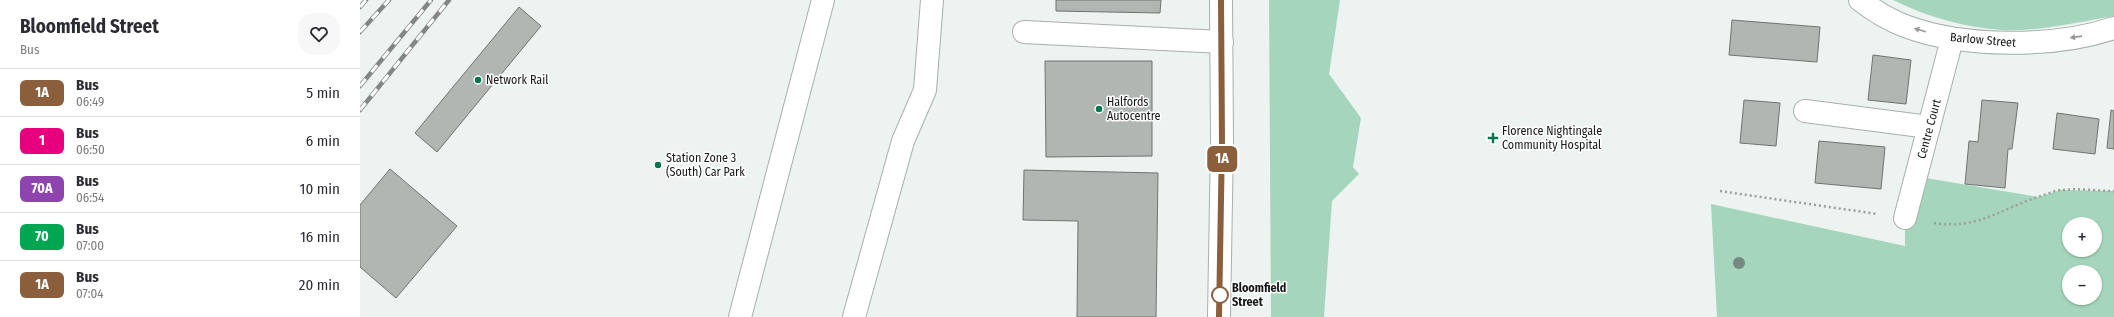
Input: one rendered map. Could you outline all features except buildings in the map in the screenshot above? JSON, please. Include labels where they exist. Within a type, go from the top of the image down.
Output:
[{"type":"street","points":[[740,317],[823,0]]},
{"type":"street","points":[[854,317],[903,141],[925,90],[932,0]]},
{"type":"street","points":[[1220,317],[1221,0]]},
{"type":"street","name":"Barlow Street","points":[[1860,0],[1904,26],[1952,39],[2026,44],[2096,34],[2114,28]]},
{"type":"street","points":[[1024,32],[1222,42]]},
{"type":"street","name":"Centre Court","points":[[1905,218],[1952,39]]},
{"type":"street","points":[[1805,111],[1929,127]]},
{"type":"green space","points":[[1269,0],[1340,0],[1329,74],[1361,118],[1353,167],[1359,174],[1332,201],[1324,317],[1271,317]]},
{"type":"green space","points":[[1893,0],[2114,0],[2114,16],[2029,30],[1987,29],[1960,24],[1932,16]]},
{"type":"green space","points":[[1920,177],[2038,197],[2061,190],[2114,191],[2114,317],[1717,317],[1711,204],[1905,246],[1905,218]]},
{"type":"railway","points":[[360,7],[366,0]]},
{"type":"railway","points":[[360,32],[389,0]]},
{"type":"railway","points":[[360,86],[431,0]]},
{"type":"railway","points":[[360,110],[449,0]]},
{"type":"bus line","name":"1A","points":[[1219,317],[1222,141],[1221,0]]},
{"type":"place","name":"Network Rail","points":[[478,80]]},
{"type":"place","name":"Halfords Autocentre","points":[[1099,109]]},
{"type":"place","name":"Florence Nightingale Community Hospital","points":[[1493,138]]},
{"type":"place","name":"Station Zone 3 (South) Car Park","points":[[658,165]]},
{"type":"place","name":"Bloomfield Street","points":[[1220,295]]}]
